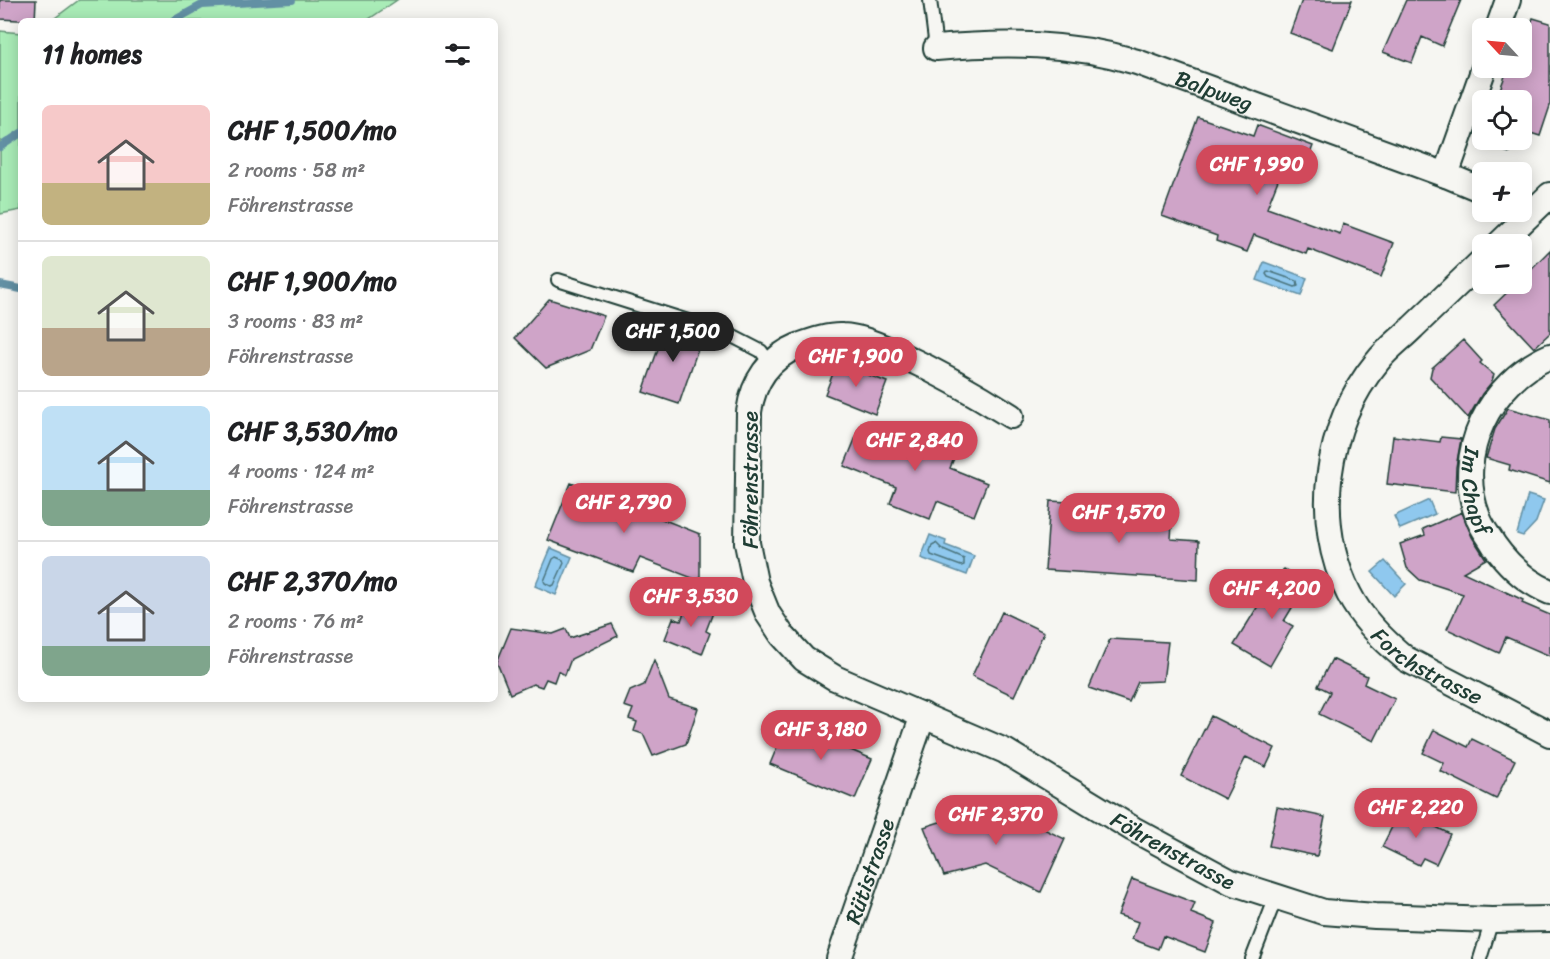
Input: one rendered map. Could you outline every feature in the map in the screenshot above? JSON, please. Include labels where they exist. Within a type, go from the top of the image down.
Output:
[{"type":"street","points":[[1502,18],[1508,0]]},
{"type":"street","name":"Balpweg","points":[[936,48],[1024,44],[1104,52],[1137,62],[1472,186]]},
{"type":"street","points":[[1446,175],[1480,78]]},
{"type":"street","points":[[1532,207],[1550,195]]},
{"type":"street","name":"Forchstrasse","points":[[1472,271],[1378,361],[1352,398],[1343,416],[1332,454],[1329,491],[1332,538],[1338,566],[1349,595],[1367,621],[1390,646],[1406,659],[1550,734]]},
{"type":"street","name":"Föhrenstrasse","points":[[1011,416],[929,367],[871,341],[856,337],[839,335],[807,342],[791,349],[770,363],[751,395],[747,543],[755,582],[768,614],[782,635],[804,659],[834,678],[1005,751],[1133,829],[1230,882],[1324,912],[1492,920],[1550,919]]},
{"type":"street","name":"Im Chapf","points":[[1550,356],[1528,367],[1496,398],[1481,423],[1473,448],[1471,473],[1478,517],[1489,537],[1513,568],[1536,586],[1550,592]]},
{"type":"street","name":"Rütistrasse","points":[[839,959],[923,715]]},
{"type":"lane","points":[[930,0],[936,48]]},
{"type":"lane","points":[[558,280],[726,333],[760,351],[770,363]]},
{"type":"lane","points":[[1252,959],[1276,897]]},
{"type":"lane","points":[[1480,959],[1492,920]]},
{"type":"green space","points":[[79,0],[397,0],[370,18],[55,18]]},
{"type":"green space","points":[[0,31],[18,33],[18,211],[0,214]]},
{"type":"water","points":[[1264,262],[1307,278],[1301,296],[1257,280]]},
{"type":"water","points":[[1528,495],[1544,500],[1536,522],[1523,536],[1517,534]]},
{"type":"water","points":[[1429,500],[1435,514],[1400,529],[1394,516]]},
{"type":"water","points":[[930,535],[946,541],[945,545],[974,556],[967,575],[921,558]]},
{"type":"water","points":[[551,548],[572,557],[556,595],[535,586]]},
{"type":"water","points":[[1385,561],[1406,584],[1394,596],[1372,572]]},
{"type":"building","points":[[0,0],[36,0],[35,18],[0,19]]},
{"type":"building","points":[[1302,0],[1352,0],[1333,49],[1290,33]]},
{"type":"building","points":[[1406,0],[1461,0],[1442,46],[1422,37],[1412,63],[1383,52]]},
{"type":"building","points":[[1533,18],[1550,23],[1550,106],[1540,136],[1532,133],[1532,90],[1500,90],[1504,78],[1532,78]]},
{"type":"building","points":[[1198,117],[1253,136],[1257,125],[1313,146],[1301,177],[1282,170],[1267,208],[1340,234],[1343,224],[1394,243],[1381,277],[1308,249],[1306,254],[1254,235],[1247,252],[1216,241],[1217,236],[1162,216]]},
{"type":"building","points":[[1550,250],[1550,333],[1534,348],[1494,305],[1506,294],[1532,294],[1532,268]]},
{"type":"building","points":[[549,299],[604,316],[590,350],[546,368],[515,338]]},
{"type":"building","points":[[667,323],[703,334],[679,404],[643,392]]},
{"type":"building","points":[[1463,340],[1482,361],[1480,363],[1494,375],[1468,418],[1430,377],[1432,368]]},
{"type":"building","points":[[837,363],[887,382],[875,414],[825,394]]},
{"type":"building","points":[[1508,408],[1550,420],[1550,483],[1509,470],[1510,465],[1486,458],[1495,429]]},
{"type":"building","points":[[861,425],[911,445],[915,434],[957,451],[950,468],[987,483],[974,516],[937,501],[930,519],[890,503],[896,487],[844,466]]},
{"type":"building","points":[[1393,436],[1440,442],[1441,437],[1461,439],[1456,467],[1455,492],[1387,484]]},
{"type":"building","points":[[571,483],[700,534],[700,581],[640,558],[633,572],[548,540]]},
{"type":"building","points":[[1050,501],[1084,503],[1087,525],[1126,527],[1126,506],[1173,509],[1171,539],[1199,541],[1198,580],[1045,570]]},
{"type":"building","points":[[1462,512],[1472,537],[1486,559],[1463,572],[1550,615],[1550,656],[1506,637],[1499,653],[1447,629],[1463,594],[1420,580],[1407,568],[1400,544],[1425,535],[1423,529]]},
{"type":"building","points":[[1284,569],[1307,583],[1284,621],[1293,626],[1270,666],[1234,645]]},
{"type":"building","points":[[688,600],[714,610],[706,631],[710,633],[702,654],[665,639],[673,618],[681,621]]},
{"type":"building","points":[[1002,612],[1044,632],[1014,696],[972,676]]},
{"type":"building","points":[[612,624],[618,636],[571,659],[565,675],[558,671],[554,682],[546,679],[542,687],[533,684],[510,694],[498,660],[511,628],[553,634],[566,629],[570,638]]},
{"type":"building","points":[[1110,639],[1168,642],[1163,681],[1138,682],[1129,702],[1089,688]]},
{"type":"building","points":[[1332,659],[1367,676],[1364,684],[1395,699],[1374,741],[1319,714],[1330,692],[1318,686]]},
{"type":"building","points":[[654,660],[669,699],[698,708],[686,744],[653,756],[643,734],[634,731],[637,722],[629,719],[633,709],[624,706],[630,691],[644,685]]},
{"type":"building","points":[[1211,716],[1275,748],[1266,767],[1246,757],[1225,799],[1181,776]]},
{"type":"building","points":[[787,723],[872,759],[855,799],[770,764]]},
{"type":"building","points":[[1434,730],[1468,747],[1472,739],[1515,760],[1496,799],[1440,771],[1444,763],[1423,753]]},
{"type":"building","points":[[993,805],[1065,839],[1041,892],[985,865],[944,876],[924,827]]},
{"type":"building","points":[[1277,807],[1325,817],[1317,856],[1269,846]]},
{"type":"building","points":[[1401,809],[1450,834],[1436,864],[1423,858],[1419,865],[1382,847]]},
{"type":"building","points":[[1132,879],[1195,903],[1191,913],[1216,923],[1205,952],[1163,936],[1158,949],[1132,939],[1138,922],[1118,915]]},
{"type":"waterway","points":[[178,18],[202,5],[292,0]]},
{"type":"waterway","points":[[0,147],[18,135]]},
{"type":"waterway","points":[[0,285],[18,288]]}]
